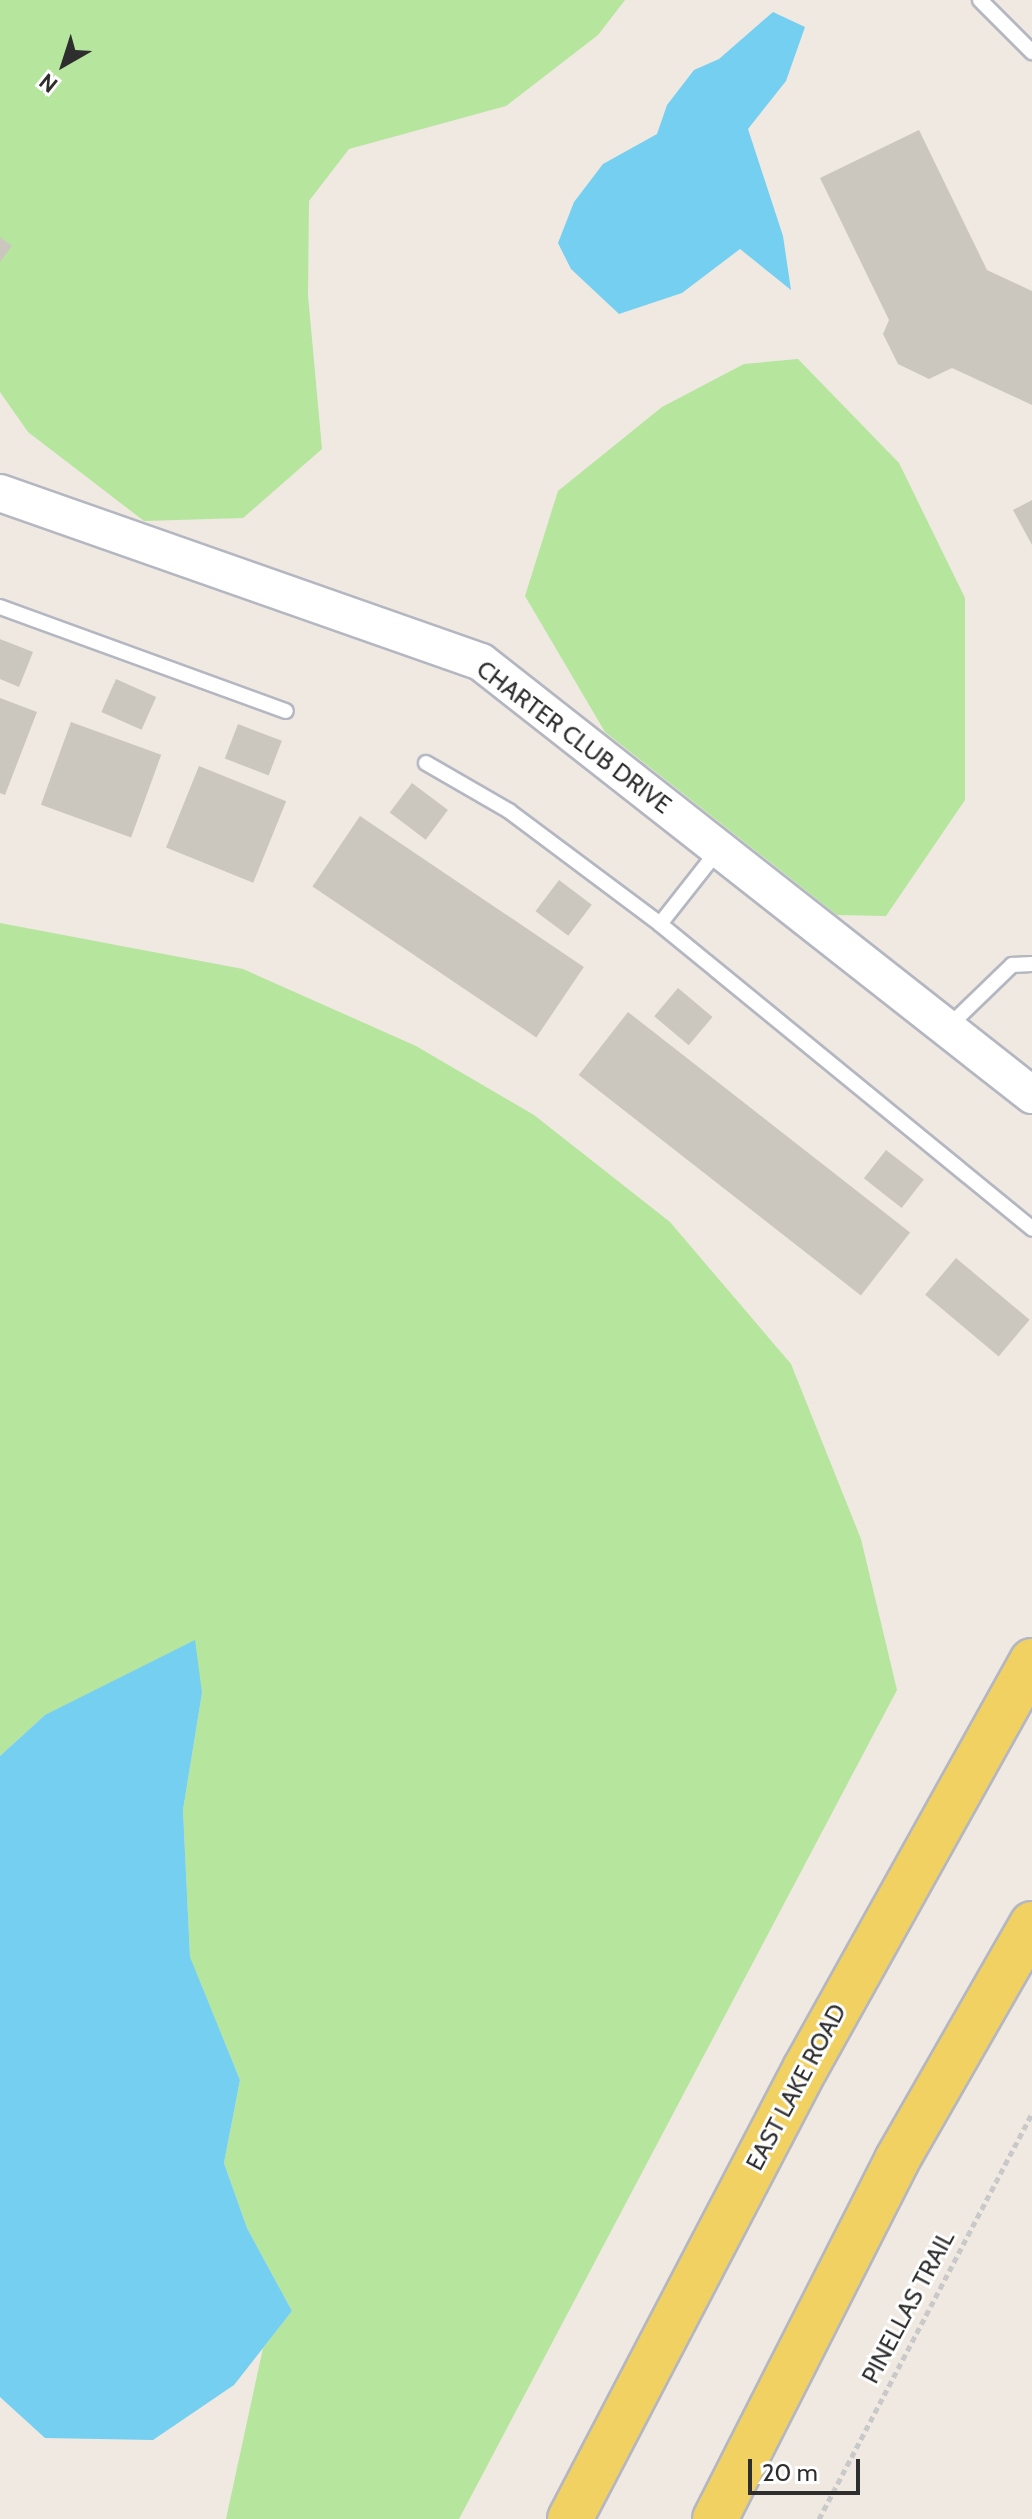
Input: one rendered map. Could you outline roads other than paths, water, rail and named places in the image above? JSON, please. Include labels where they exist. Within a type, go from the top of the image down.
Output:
[{"type":"main road","name":"EAST LAKE ROAD","points":[[570,2519],[805,2069],[1032,1661]]},
{"type":"main road","points":[[715,2519],[897,2160],[1032,1924]]},
{"type":"street","name":"CHARTER CLUB DRIVE","points":[[0,493],[481,662],[1032,1095]]},
{"type":"lane","points":[[980,0],[1032,52]]},
{"type":"lane","points":[[0,607],[286,711]]},
{"type":"lane","points":[[426,763],[509,811],[660,924],[1032,1229]]},
{"type":"lane","points":[[660,924],[719,849]]},
{"type":"lane","points":[[947,1028],[1012,965],[1032,964]]},
{"type":"water","points":[[773,12],[805,27],[786,81],[748,129],[783,236],[791,290],[740,249],[682,293],[619,314],[571,269],[558,243],[574,202],[603,164],[657,134],[667,105],[694,70],[719,59]]},
{"type":"water","points":[[195,1640],[202,1693],[183,1810],[190,1957],[240,2080],[224,2163],[247,2228],[292,2311],[234,2385],[153,2440],[45,2438],[0,2397],[0,1756],[45,1715]]}]
